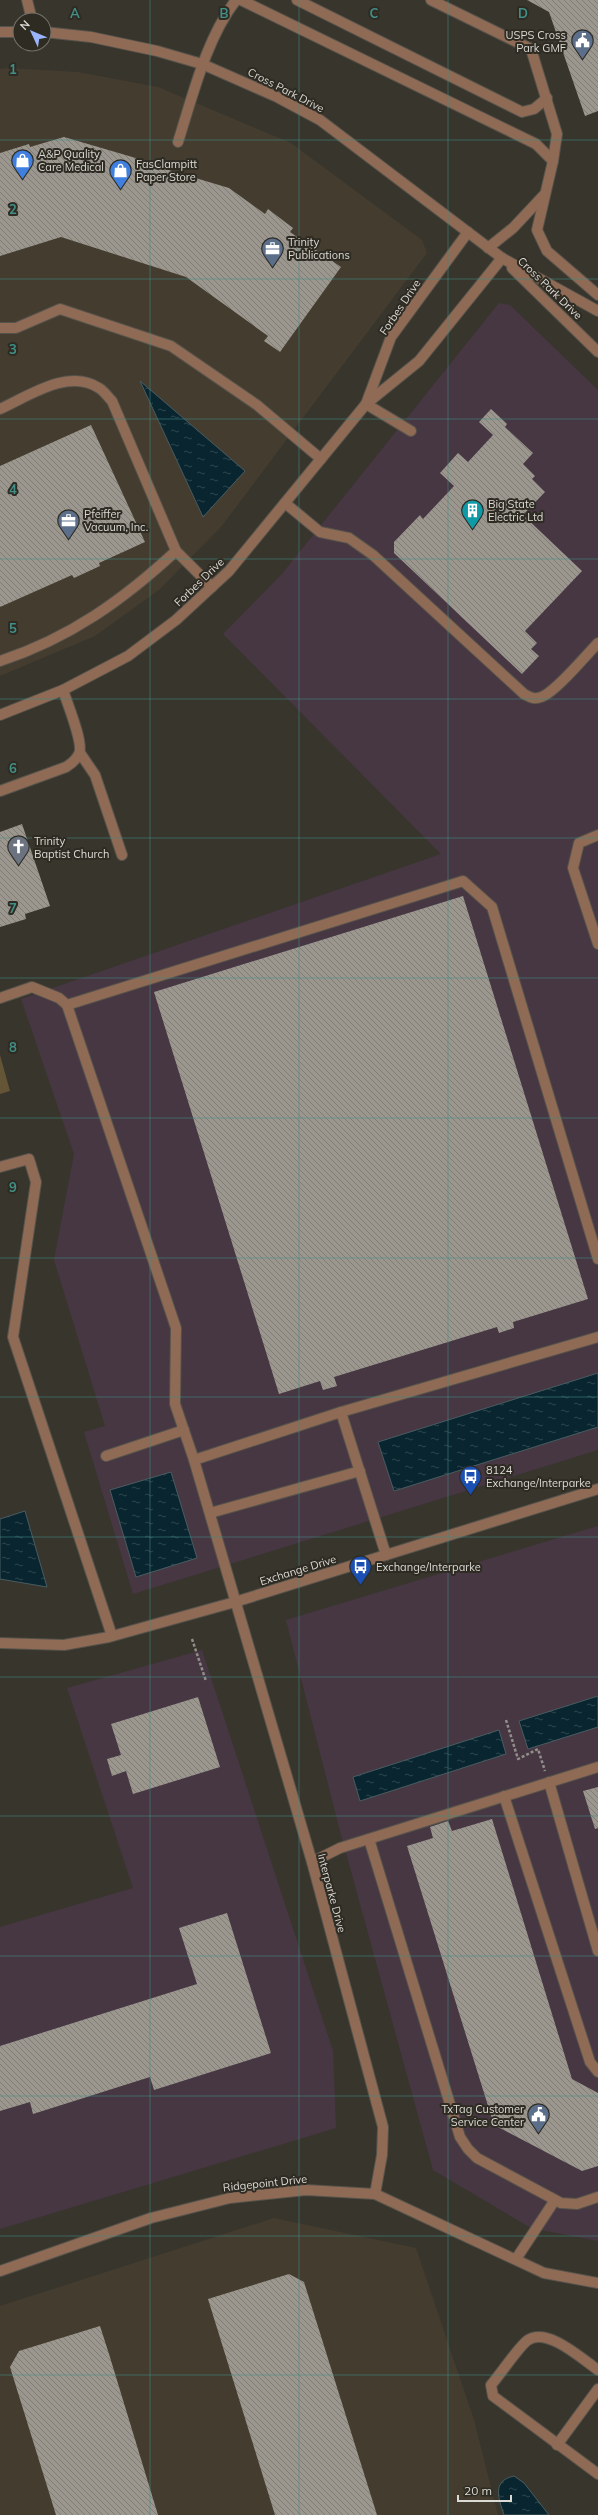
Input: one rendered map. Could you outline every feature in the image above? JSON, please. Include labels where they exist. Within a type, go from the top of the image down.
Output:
[{"type":"street","points":[[27,0],[30,12]]},
{"type":"street","points":[[178,142],[202,64],[224,15],[236,0]]},
{"type":"street","points":[[241,0],[536,144],[553,161]]},
{"type":"street","points":[[297,0],[522,112],[534,109],[547,98]]},
{"type":"street","points":[[431,0],[531,49],[557,134],[553,161],[537,230],[547,251],[598,295]]},
{"type":"street","points":[[0,32],[12,32]]},
{"type":"street","name":"Cross Park Drive","points":[[52,33],[91,37],[157,51],[202,64],[277,97],[320,120],[502,258],[598,311]]},
{"type":"street","points":[[488,248],[513,228],[544,195]]},
{"type":"street","name":"Forbes Drive","points":[[366,404],[391,337],[468,232]]},
{"type":"street","name":"Cross Park Drive","points":[[502,258],[598,352]]},
{"type":"street","name":"Forbes Drive","points":[[0,715],[63,690],[128,656],[176,620],[229,571],[366,404],[419,361],[502,258]]},
{"type":"street","points":[[0,328],[16,328],[60,309],[171,346],[257,405],[321,459]]},
{"type":"street","points":[[0,409],[63,381],[82,382],[99,388],[112,401],[176,551],[212,587]]},
{"type":"street","points":[[366,404],[411,431]]},
{"type":"street","points":[[285,503],[320,532],[349,538],[373,555],[524,694],[532,699],[542,697],[556,687],[598,643]]},
{"type":"street","points":[[0,661],[53,640],[92,619],[148,577],[176,551]]},
{"type":"street","points":[[63,690],[80,743],[80,753],[95,775],[122,855]]},
{"type":"street","points":[[0,792],[66,767],[73,762],[80,753]]},
{"type":"street","points":[[598,835],[579,842],[573,868],[598,944]]},
{"type":"street","points":[[0,998],[32,987],[59,998],[67,1005],[463,881],[492,907],[598,1259]]},
{"type":"street","name":"Interparke Drive","points":[[67,1005],[176,1328],[175,1404],[210,1513],[312,1862],[383,2127],[382,2155],[375,2194]]},
{"type":"street","points":[[0,1167],[29,1158],[36,1182],[13,1337],[112,1636]]},
{"type":"street","points":[[194,1460],[341,1412],[598,1337]]},
{"type":"street","points":[[341,1412],[386,1555]]},
{"type":"street","points":[[106,1456],[184,1430]]},
{"type":"street","points":[[210,1513],[360,1471]]},
{"type":"street","name":"Exchange Drive","points":[[0,1644],[64,1645],[112,1636],[236,1602],[598,1489]]},
{"type":"street","points":[[312,1862],[340,1848],[598,1767]]},
{"type":"street","points":[[549,1782],[598,1951]]},
{"type":"street","points":[[504,1796],[590,2062],[598,2072]]},
{"type":"street","points":[[369,1839],[460,2137],[468,2150],[478,2158],[555,2200],[577,2204],[598,2197]]},
{"type":"street","name":"Ridgepoint Drive","points":[[0,2271],[106,2232],[230,2198],[306,2190],[375,2194],[544,2273],[598,2283]]},
{"type":"street","points":[[516,2259],[555,2200]]},
{"type":"street","points":[[598,2370],[557,2341],[543,2337],[529,2340],[491,2385],[493,2396],[598,2474]]},
{"type":"street","points":[[558,2445],[598,2389]]},
{"type":"path","points":[[192,1639],[206,1681]]},
{"type":"path","points":[[506,1720],[518,1759],[538,1749],[549,1782]]},
{"type":"shaded area","points":[[8,68],[78,72],[158,87],[291,143],[422,240],[427,253],[221,527],[159,590],[95,636],[0,676],[0,69]]},
{"type":"shaded area","points":[[499,303],[510,305],[598,390],[598,1450],[133,1594],[84,1432],[105,1426],[54,1260],[74,1154],[21,999],[441,854],[223,634],[281,575]]},
{"type":"shaded area","points":[[0,1055],[10,1091],[0,1094]]},
{"type":"shaded area","points":[[598,1526],[598,2241],[531,2228],[433,2170],[340,1831],[286,1620]]},
{"type":"shaded area","points":[[202,1650],[333,2051],[336,2128],[0,2229],[0,1927],[133,1888],[67,1688]]},
{"type":"shaded area","points":[[274,2218],[416,2248],[474,2420],[498,2515],[0,2515],[0,2306]]},
{"type":"water","points":[[140,381],[245,471],[203,517]]},
{"type":"water","points":[[598,1373],[598,1427],[394,1491],[378,1442]]},
{"type":"water","points":[[171,1472],[197,1558],[136,1577],[110,1490]]},
{"type":"water","points":[[25,1511],[47,1587],[0,1579],[0,1519]]},
{"type":"water","points":[[598,1696],[598,1727],[528,1749],[519,1721]]},
{"type":"water","points":[[499,1730],[506,1754],[360,1801],[353,1777]]},
{"type":"water","points":[[514,2476],[524,2483],[549,2515],[504,2515],[500,2503],[498,2491],[499,2486],[507,2478]]},
{"type":"building","name":"USPS Cross Park GMF","points":[[527,0],[598,0],[598,111],[585,116],[549,12]]},
{"type":"building","points":[[64,137],[163,166],[162,168],[229,188],[265,214],[268,209],[293,228],[290,232],[341,267],[280,352],[264,341],[268,336],[186,277],[61,237],[0,256],[0,153],[29,144],[30,147]]},
{"type":"building","name":"Big State Electric Ltd","points":[[491,409],[507,424],[505,427],[533,453],[523,464],[535,476],[532,479],[545,492],[523,515],[582,571],[525,631],[537,643],[531,649],[539,656],[522,674],[394,553],[394,542],[420,515],[423,519],[454,486],[440,473],[458,453],[468,462],[493,435],[479,422]]},
{"type":"building","points":[[91,425],[145,542],[99,563],[100,566],[74,578],[72,575],[0,607],[0,466]]},
{"type":"building","name":"Trinity Baptist Church","points":[[22,824],[50,906],[25,914],[26,919],[0,927],[0,832]]},
{"type":"building","points":[[463,896],[588,1299],[513,1322],[514,1328],[499,1333],[497,1327],[334,1377],[337,1386],[323,1390],[320,1381],[279,1394],[154,992]]},
{"type":"building","points":[[198,1697],[220,1767],[133,1794],[126,1771],[112,1776],[107,1759],[121,1755],[111,1724]]},
{"type":"building","points":[[598,1787],[598,1828],[595,1829],[583,1791]]},
{"type":"building","points":[[492,1819],[572,2079],[598,2093],[598,2166],[582,2171],[494,2125],[407,1846],[433,1838],[430,1827],[448,1821],[452,1831]]},
{"type":"building","points":[[227,1913],[271,2053],[154,2090],[150,2077],[33,2114],[30,2102],[0,2111],[0,2046],[197,1984],[179,1928]]},
{"type":"building","points":[[289,2274],[304,2282],[377,2515],[275,2515],[208,2299]]},
{"type":"building","points":[[100,2326],[158,2515],[56,2515],[10,2367],[19,2351]]},
{"type":"place","name":"USPS Cross Park GMF","points":[[582,60]]},
{"type":"place","name":"A&P Quality Care Medical","points":[[22,180]]},
{"type":"place","name":"FasClampitt Paper Store","points":[[121,190]]},
{"type":"place","name":"Trinity Publications","points":[[273,268]]},
{"type":"place","name":"Big State Electric Ltd","points":[[472,530]]},
{"type":"place","name":"Pfeiffer Vacuum, Inc.","points":[[68,540]]},
{"type":"place","name":"Trinity Baptist Church","points":[[18,866]]},
{"type":"place","name":"8124 Exchange/Interparke","points":[[471,1496]]},
{"type":"place","name":"Exchange/Interparke","points":[[360,1586]]},
{"type":"place","name":"TxTag Customer Service Center","points":[[539,2134]]}]
